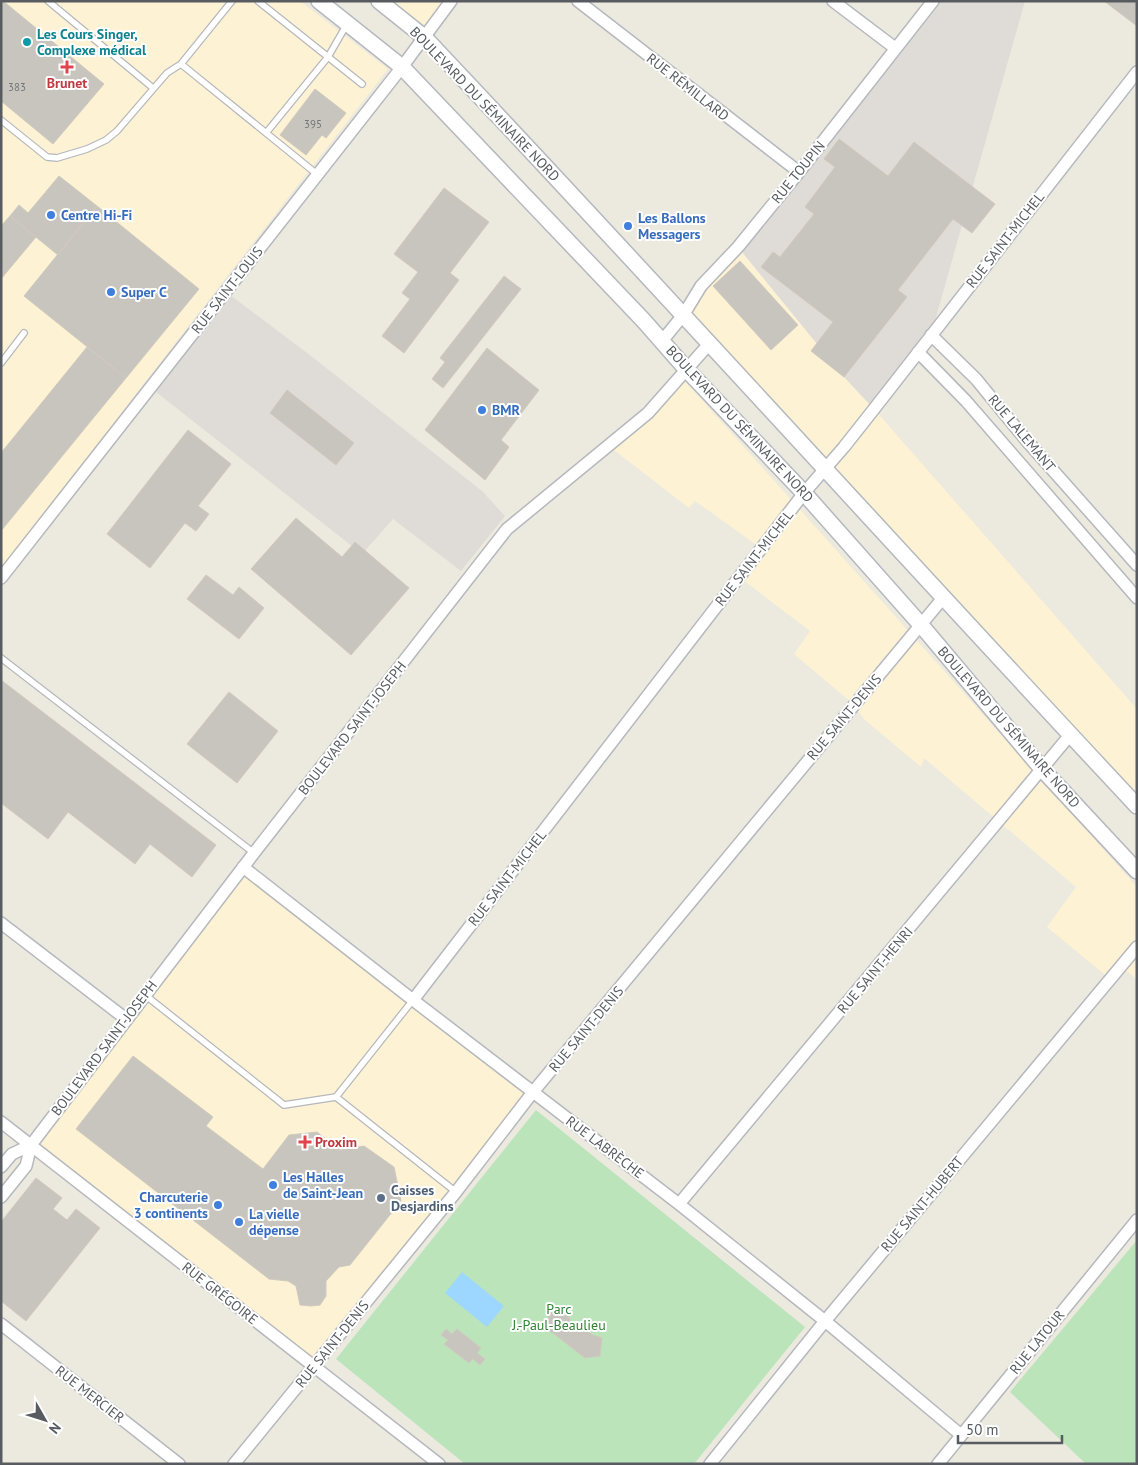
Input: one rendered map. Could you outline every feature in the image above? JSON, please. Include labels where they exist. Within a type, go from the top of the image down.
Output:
[{"type":"main road","name":"BOULEVARD DU SÉMINAIRE NORD","points":[[319,1],[402,66],[804,492],[921,625],[1042,769],[1137,871]]},
{"type":"main road","name":"BOULEVARD DU SÉMINAIRE NORD","points":[[379,1],[424,36],[684,314],[709,344],[824,469],[1137,806]]},
{"type":"street","name":"RUE SAINT-LOUIS","points":[[1,578],[318,175],[452,1]]},
{"type":"street","name":"RUE RÉMILLARD","points":[[578,1],[799,172]]},
{"type":"street","points":[[833,1],[895,48]]},
{"type":"street","name":"RUE TOUPIN","points":[[662,341],[684,314],[701,286],[738,246],[799,172],[933,1]]},
{"type":"street","name":"RUE SAINT-MICHEL","points":[[413,1000],[804,492],[844,446],[1137,72]]},
{"type":"street","name":"RUE LALEMANT","points":[[931,335],[976,379],[1026,440],[1137,565]]},
{"type":"street","name":"BOULEVARD SAINT-JOSEPH","points":[[1,1197],[26,1166],[31,1145],[126,1019],[507,529],[648,413],[709,344]]},
{"type":"street","name":"RUE LALEMANT","points":[[918,352],[966,401],[1137,598]]},
{"type":"street","points":[[1093,549],[1110,534]]},
{"type":"street","name":"RUE SAINT-DENIS","points":[[234,1464],[456,1192],[533,1092],[943,598]]},
{"type":"street","name":"RUE SAINT-HENRI","points":[[679,1204],[1070,735]]},
{"type":"street","name":"RUE LABRÈCHE","points":[[243,867],[679,1204],[825,1321],[961,1435]]},
{"type":"street","points":[[1,923],[126,1019]]},
{"type":"street","name":"RUE SAINT-HUBERT","points":[[710,1464],[825,1321],[1137,946]]},
{"type":"street","name":"RUE GRÉGOIRE","points":[[1,1122],[439,1464]]},
{"type":"street","name":"BOULEVARD SAINT-JOSEPH","points":[[1,1167],[12,1154],[31,1145]]},
{"type":"street","name":"RUE LATOUR","points":[[938,1464],[1137,1220]]},
{"type":"street","name":"RUE MERCIER","points":[[1,1324],[179,1464]]},
{"type":"lane","points":[[48,1],[153,88]]},
{"type":"lane","points":[[1,120],[47,157],[57,158],[87,149],[106,140],[117,131],[167,73],[181,64],[232,1]]},
{"type":"lane","points":[[258,1],[362,84]]},
{"type":"lane","points":[[266,133],[328,57],[347,23]]},
{"type":"lane","points":[[181,64],[318,175]]},
{"type":"lane","points":[[1,363],[24,333]]},
{"type":"lane","points":[[1,658],[254,854]]},
{"type":"lane","points":[[145,995],[284,1105],[336,1097],[413,1000]]},
{"type":"lane","points":[[336,1097],[456,1192]]},
{"type":"shaded area","points":[[1,1],[300,1],[388,69],[1,568]]},
{"type":"shaded area","points":[[379,1],[451,1],[424,37]]},
{"type":"shaded area","points":[[933,1],[1025,1],[931,335],[874,409],[844,377],[738,247]]},
{"type":"shaded area","points":[[738,247],[844,377],[1137,709],[1137,806],[684,314]]},
{"type":"shaded area","points":[[226,292],[315,359],[482,491],[505,516],[461,571],[393,519],[362,554],[151,388]]},
{"type":"shaded area","points":[[685,381],[1137,887],[1137,980],[1121,965],[1110,979],[1047,927],[1076,887],[924,758],[921,767],[865,720],[852,703],[794,654],[810,631],[739,577],[761,548],[695,501],[689,508],[614,450]]},
{"type":"shaded area","points":[[243,867],[533,1092],[314,1366],[31,1145]]},
{"type":"green space","name":"Parc J.-Paul-Beaulieu","points":[[536,1110],[805,1327],[694,1464],[465,1464],[336,1359]]},
{"type":"green space","points":[[1137,1240],[1137,1464],[1086,1464],[1010,1392]]},
{"type":"water","points":[[462,1272],[504,1306],[487,1327],[445,1293]]},
{"type":"building","name":"Les Cours Singer, Complexe médical","points":[[1,1],[104,84],[53,144],[1,101]]},
{"type":"building","points":[[1104,1],[1137,1],[1137,26]]},
{"type":"building","points":[[315,89],[346,113],[326,138],[322,135],[306,155],[280,135]]},
{"type":"building","points":[[839,139],[888,176],[914,142],[995,204],[972,233],[953,219],[898,290],[907,297],[844,377],[811,351],[833,322],[761,267],[773,252],[780,257],[814,214],[805,207],[835,167],[824,159]]},
{"type":"building","name":"Centre Hi-Fi","points":[[59,176],[97,206],[58,255],[10,216],[19,205],[28,213]]},
{"type":"building","points":[[444,188],[489,222],[450,273],[459,280],[404,353],[382,336],[410,299],[402,293],[418,272],[394,254]]},
{"type":"building","name":"Super C","points":[[97,206],[199,289],[126,378],[24,296]]},
{"type":"building","points":[[10,216],[36,237],[1,279],[1,226]]},
{"type":"building","points":[[740,261],[798,325],[771,350],[713,286]]},
{"type":"building","points":[[504,276],[521,289],[443,388],[432,379],[445,362],[440,358]]},
{"type":"building","points":[[87,347],[126,378],[1,531],[1,453]]},
{"type":"building","name":"BMR","points":[[487,348],[539,390],[501,440],[509,447],[485,480],[425,430]]},
{"type":"building","points":[[287,390],[354,443],[336,465],[270,413]]},
{"type":"building","points":[[188,430],[231,464],[198,506],[209,514],[196,531],[185,523],[150,568],[107,534]]},
{"type":"building","points":[[296,518],[342,557],[355,542],[409,588],[351,655],[251,569]]},
{"type":"building","points":[[206,575],[233,595],[239,587],[264,608],[239,639],[187,599]]},
{"type":"building","points":[[1,680],[216,845],[192,877],[150,844],[135,864],[68,812],[48,839],[1,803]]},
{"type":"building","points":[[229,692],[278,731],[237,783],[187,744]]},
{"type":"building","name":"Les Halles de Saint-Jean","points":[[133,1056],[213,1117],[206,1126],[263,1169],[289,1135],[317,1132],[340,1150],[364,1146],[394,1167],[401,1201],[350,1265],[339,1267],[326,1281],[326,1296],[320,1305],[300,1305],[296,1286],[288,1281],[269,1279],[76,1129]]},
{"type":"building","points":[[36,1178],[62,1198],[53,1209],[67,1220],[76,1209],[100,1228],[26,1321],[1,1301],[1,1222]]},
{"type":"building","points":[[566,1309],[570,1321],[593,1335],[602,1338],[600,1356],[585,1358],[549,1330],[548,1312]]},
{"type":"building","points":[[446,1329],[452,1334],[457,1329],[481,1348],[477,1353],[485,1359],[480,1365],[473,1359],[469,1363],[444,1344],[448,1340],[441,1335]]},
{"type":"place","name":"Les Cours Singer, Complexe médical","points":[[27,42]]},
{"type":"place","name":"Brunet","points":[[67,67]]},
{"type":"place","name":"Centre Hi-Fi","points":[[51,215]]},
{"type":"place","name":"Les Ballons Messagers","points":[[628,226]]},
{"type":"place","name":"Super C","points":[[111,292]]},
{"type":"place","name":"BMR","points":[[482,410]]},
{"type":"place","name":"Proxim","points":[[305,1142]]},
{"type":"place","name":"Les Halles de Saint-Jean","points":[[273,1185]]},
{"type":"place","name":"Caisses Desjardins","points":[[381,1198]]},
{"type":"place","name":"Charcuterie 3 continents","points":[[218,1205]]},
{"type":"place","name":"La vielle dépense","points":[[239,1222]]}]
